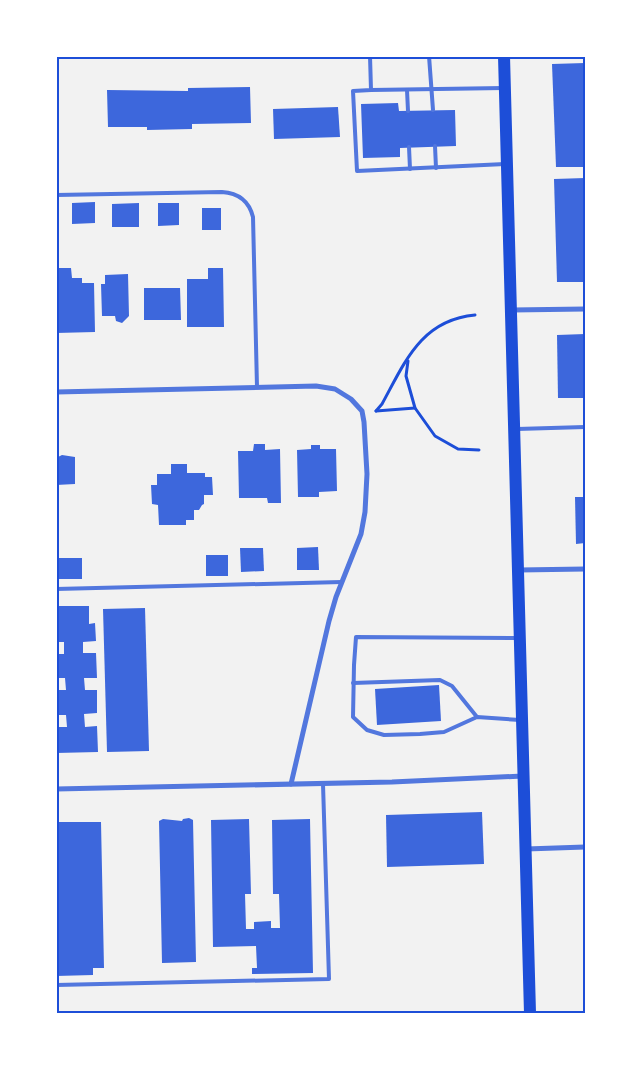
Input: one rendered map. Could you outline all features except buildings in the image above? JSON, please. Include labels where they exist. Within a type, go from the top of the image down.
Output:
[{"type":"main road","points":[[504,56],[530,1013]]},
{"type":"street","points":[[512,310],[585,309]]},
{"type":"street","points":[[56,392],[316,386],[336,389],[351,399],[362,410],[368,474],[361,534],[329,621],[291,784]]},
{"type":"street","points":[[519,570],[585,569]]},
{"type":"street","points":[[56,789],[323,784],[524,776]]},
{"type":"street","points":[[526,849],[585,848]]},
{"type":"lane","points":[[370,56],[371,90]]},
{"type":"lane","points":[[429,56],[433,110]]},
{"type":"lane","points":[[505,88],[353,91],[357,171],[506,164]]},
{"type":"lane","points":[[407,90],[408,111]]},
{"type":"lane","points":[[435,146],[436,168]]},
{"type":"lane","points":[[409,147],[410,169]]},
{"type":"lane","points":[[56,195],[230,192],[249,204],[253,217],[257,387]]},
{"type":"lane","points":[[515,429],[585,427]]},
{"type":"lane","points":[[56,589],[342,582]]},
{"type":"lane","points":[[520,638],[356,637],[353,717],[366,730],[384,735],[444,732],[477,717],[522,720]]},
{"type":"lane","points":[[353,683],[440,680],[452,686],[477,717]]},
{"type":"lane","points":[[56,986],[329,979],[323,784]]},
{"type":"path","points":[[415,408],[376,411],[382,404],[408,358],[430,331],[443,322],[475,315]]},
{"type":"path","points":[[408,358],[406,376],[415,408],[435,436],[458,449],[479,450]]}]
